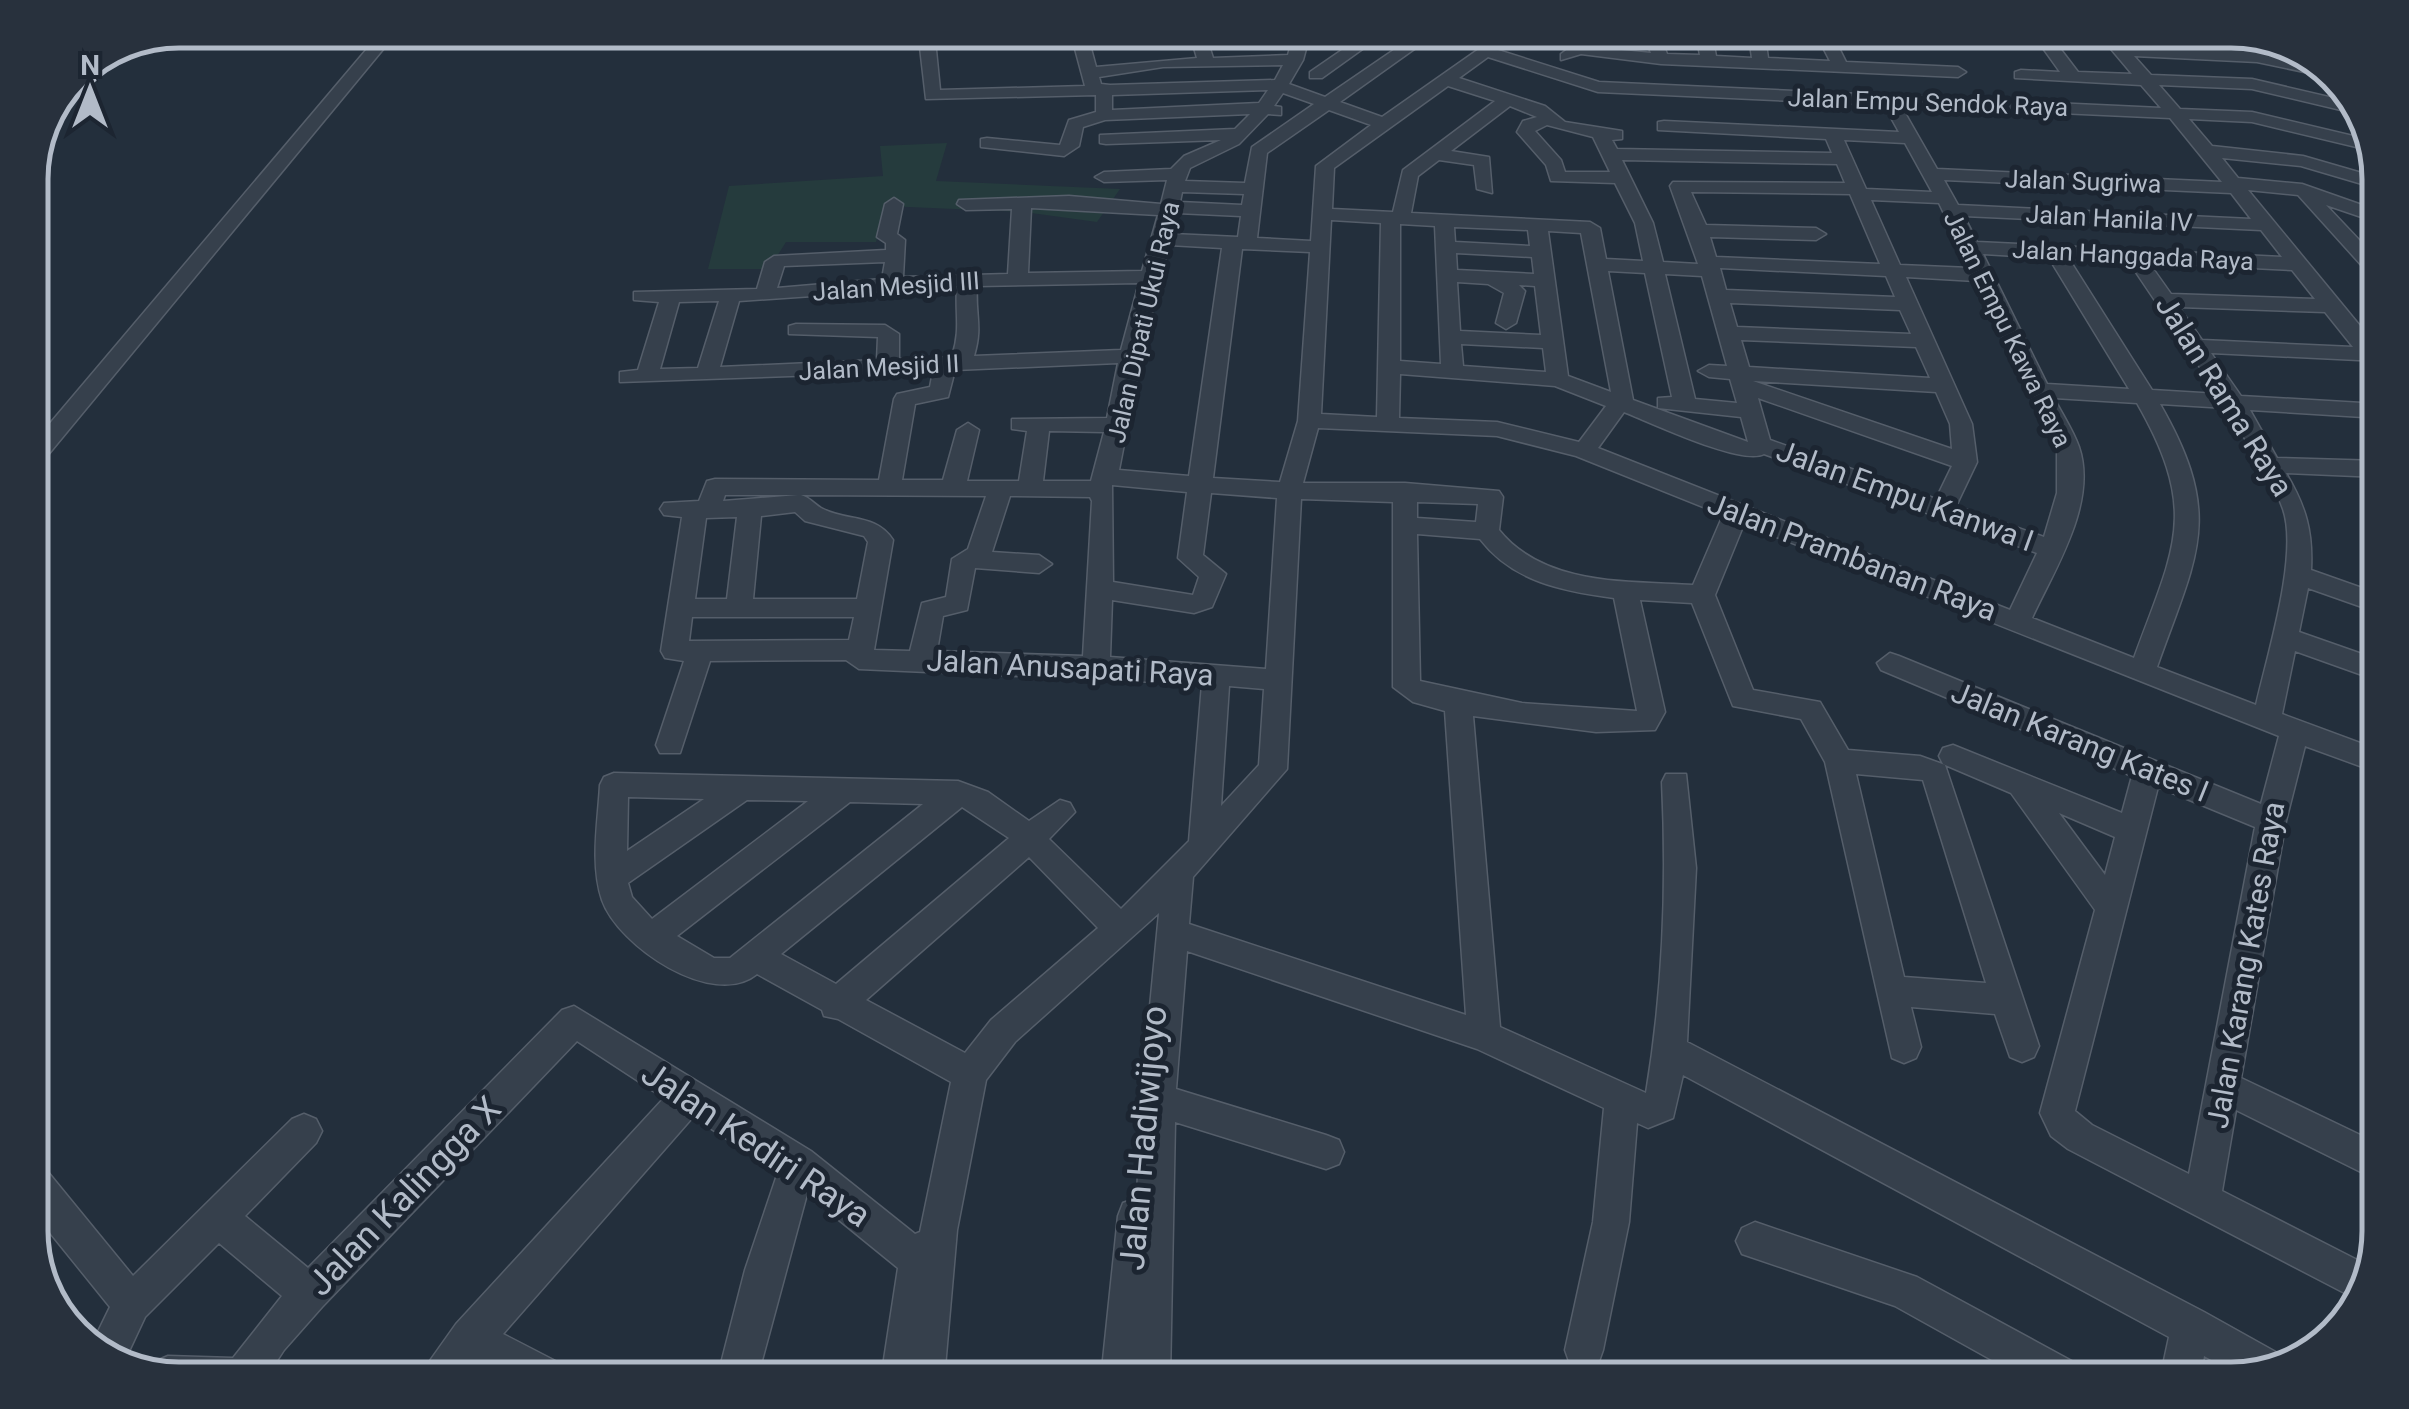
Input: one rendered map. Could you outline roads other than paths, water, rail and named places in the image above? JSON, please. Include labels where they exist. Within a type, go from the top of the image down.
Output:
[{"type":"street","points":[[48,440],[376,48]]},
{"type":"street","points":[[928,48],[932,95],[1096,83],[1174,87],[1276,85],[1382,123]]},
{"type":"street","points":[[1084,48],[1104,115]]},
{"type":"street","points":[[1157,48],[1174,87]]},
{"type":"street","points":[[1202,48],[1206,63]]},
{"type":"street","name":"Jalan Dipati Ukui Raya","points":[[1096,666],[1103,590],[1102,483],[1118,425],[1130,356],[1175,188],[1245,129],[1295,60],[1298,48]]},
{"type":"street","points":[[1175,188],[1236,166],[1407,48]]},
{"type":"street","points":[[905,1362],[970,1074],[1004,1031],[1168,885],[1273,769],[1290,488],[1310,421],[1326,166],[1492,48]]},
{"type":"street","points":[[1610,48],[1612,56]]},
{"type":"street","points":[[1657,48],[1662,59]]},
{"type":"street","points":[[1706,48],[1709,61]]},
{"type":"street","points":[[1763,48],[1785,96]]},
{"type":"street","points":[[1831,48],[1841,67]]},
{"type":"street","points":[[1885,48],[1894,70]]},
{"type":"street","points":[[1942,48],[1978,104]]},
{"type":"street","points":[[2002,48],[2042,107]]},
{"type":"street","points":[[2051,48],[2072,76]]},
{"type":"street","points":[[2108,48],[2111,61],[2144,79],[2207,151],[2328,306],[2361,341]]},
{"type":"street","points":[[1316,75],[1352,49]]},
{"type":"street","points":[[1546,73],[1578,49],[1612,56],[1958,72]]},
{"type":"street","name":"Jalan Empu Sendok Raya","points":[[1487,52],[1598,88],[2275,120],[2356,142]]},
{"type":"street","points":[[1096,83],[1163,64],[1295,60],[1331,63]]},
{"type":"street","points":[[1295,60],[1316,75],[1350,87]]},
{"type":"street","points":[[2014,64],[2072,76],[2111,61],[2271,60],[2298,67]]},
{"type":"street","points":[[2111,61],[2144,79],[2276,88],[2338,104]]},
{"type":"street","points":[[1447,80],[1538,110],[1570,129],[1632,136]]},
{"type":"street","points":[[1388,422],[1386,366],[1396,217],[1405,182],[1507,100]]},
{"type":"street","name":"Jalan Empu Kawa Raya","points":[[1889,100],[1985,275],[2068,449],[2073,471],[2051,549],[2016,622]]},
{"type":"street","points":[[988,143],[1064,150],[1070,146],[1075,124],[1104,115],[1263,108],[1303,120]]},
{"type":"street","points":[[1550,118],[1528,124],[1526,132],[1554,164],[1557,177],[1623,178]]},
{"type":"street","points":[[1664,126],[1908,138]]},
{"type":"street","points":[[1106,139],[1245,129],[1280,136]]},
{"type":"street","points":[[1600,133],[1644,223],[1685,405]]},
{"type":"street","points":[[1833,134],[1962,424],[1965,462],[1943,508]]},
{"type":"street","points":[[2207,151],[2304,161],[2361,178]]},
{"type":"street","points":[[1437,154],[1483,161],[1486,189]]},
{"type":"street","points":[[1611,154],[1843,159]]},
{"type":"street","points":[[1103,590],[1184,603],[1203,601],[1214,576],[1190,560],[1198,485],[1240,242],[1250,211],[1251,189],[1236,166]]},
{"type":"street","name":"Jalan Sugriwa","points":[[1929,174],[2302,190],[2361,211]]},
{"type":"street","points":[[1104,177],[1175,188],[1250,211]]},
{"type":"street","name":"Jalan Hanila IV","points":[[1699,231],[1680,184],[1794,185],[1948,204],[2266,225]]},
{"type":"street","points":[[1794,185],[1830,268]]},
{"type":"street","points":[[966,204],[1022,203],[1175,188],[1251,189]]},
{"type":"street","points":[[2302,190],[2361,253]]},
{"type":"street","points":[[1018,279],[1022,203]]},
{"type":"street","points":[[892,287],[896,256],[894,240],[887,238],[894,204]]},
{"type":"street","points":[[1324,214],[1590,228],[1622,402],[1584,451]]},
{"type":"street","points":[[1444,219],[1452,370]]},
{"type":"street","points":[[1537,224],[1558,380]]},
{"type":"street","points":[[1760,444],[1699,231],[1816,234]]},
{"type":"street","points":[[1162,239],[1321,247]]},
{"type":"street","points":[[1448,248],[1540,252]]},
{"type":"street","name":"Jalan Hanggada Raya","points":[[1971,248],[2294,264]]},
{"type":"street","points":[[2056,253],[2179,463],[2188,493],[2179,566],[2142,672]]},
{"type":"street","points":[[765,295],[777,260],[896,256]]},
{"type":"street","name":"Jalan Rama Raya","points":[[2134,256],[2234,402],[2296,509],[2300,537],[2298,575],[2282,636],[2281,724]]},
{"type":"street","points":[[1599,265],[1985,275]]},
{"type":"street","points":[[1450,276],[1542,280]]},
{"type":"street","name":"Jalan Mesjid III","points":[[641,296],[765,295],[892,287],[913,281],[1152,277]]},
{"type":"street","points":[[1493,278],[1514,291],[1506,323]]},
{"type":"street","points":[[889,486],[906,399],[940,392],[972,330],[964,314],[967,280]]},
{"type":"street","points":[[707,373],[731,295]]},
{"type":"street","name":"Jalan Mesjid II","points":[[671,296],[637,377],[1130,356]]},
{"type":"street","points":[[1717,296],[1909,304]]},
{"type":"street","points":[[2164,300],[2328,306]]},
{"type":"street","points":[[796,330],[885,331],[889,334],[888,366]]},
{"type":"street","points":[[1729,333],[1925,341]]},
{"type":"street","points":[[1452,337],[1552,342]]},
{"type":"street","points":[[2196,346],[2361,354]]},
{"type":"street","points":[[1386,366],[1558,380],[1622,402],[1749,410]]},
{"type":"street","points":[[1708,371],[1965,462]]},
{"type":"street","points":[[1742,380],[1944,386]]},
{"type":"street","points":[[2038,390],[2361,410]]},
{"type":"street","name":"Jalan Empu Kanwa I","points":[[1622,402],[1749,450],[1757,450],[1760,444],[2051,549]]},
{"type":"street","name":"Jalan Prambanan Raya","points":[[1310,421],[1497,429],[1584,451],[1736,514],[2362,755]]},
{"type":"street","points":[[1029,488],[1038,453],[1029,424],[1118,425]]},
{"type":"street","points":[[953,488],[968,430]]},
{"type":"street","points":[[2272,465],[2361,469]]},
{"type":"street","points":[[670,744],[700,651],[672,648],[681,608],[691,510],[715,487],[1029,488],[1102,483],[1489,495],[1487,530],[1492,541],[1530,571],[1624,588],[1702,595]]},
{"type":"street","points":[[964,558],[978,555],[990,536],[998,510],[998,488]]},
{"type":"street","points":[[1405,491],[1407,687],[1458,704],[1638,722],[1648,719],[1651,712],[1638,634],[1624,588]]},
{"type":"street","points":[[691,510],[800,503],[814,516],[875,532],[881,548],[858,655]]},
{"type":"street","points":[[739,608],[750,509]]},
{"type":"street","points":[[1736,514],[1702,595],[1743,698],[1810,710],[1839,761],[1895,990],[1904,1047]]},
{"type":"street","points":[[1406,525],[1487,530]]},
{"type":"street","points":[[964,558],[1039,564]]},
{"type":"street","points":[[922,660],[933,608],[959,601],[964,558]]},
{"type":"street","points":[[2298,575],[2361,598]]},
{"type":"street","points":[[681,608],[868,608]]},
{"type":"street","points":[[2282,636],[2361,665]]},
{"type":"street","name":"Jalan Anusapati Raya","points":[[700,651],[1096,666],[1281,680]]},
{"type":"street","name":"Jalan Karang Kates I","points":[[1890,663],[2271,821]]},
{"type":"street","points":[[1203,848],[1216,676]]},
{"type":"street","points":[[1458,704],[1484,1036]]},
{"type":"street","name":"Jalan Karang Kates Raya","points":[[2202,1201],[2271,821],[2281,724]]},
{"type":"street","points":[[1952,756],[2133,831]]},
{"type":"street","points":[[1839,761],[1920,767],[1935,773],[2022,1046]]},
{"type":"street","points":[[2148,770],[2057,1113],[2063,1124],[2352,1278]]},
{"type":"street","points":[[1175,933],[1484,1036],[1648,1111],[1661,1106],[1670,1050],[1681,868],[1676,782]]},
{"type":"street","points":[[2019,782],[2111,907]]},
{"type":"street","points":[[958,793],[758,958],[728,974],[710,972],[650,938],[619,904],[612,878],[612,787],[958,793],[976,798],[1028,838],[1118,926]]},
{"type":"street","points":[[612,878],[739,790]]},
{"type":"street","points":[[650,938],[843,791]]},
{"type":"street","points":[[836,1005],[1060,812]]},
{"type":"street","points":[[1150,1362],[1158,1100],[1175,933],[1168,885]]},
{"type":"street","name":"Jalan Hadiwijoyo","points":[[1123,1362],[1168,885]]},
{"type":"street","points":[[758,958],[836,1005],[970,1074]]},
{"type":"street","points":[[1895,990],[2008,1000]]},
{"type":"street","name":"Jalan Kediri Raya","points":[[574,1020],[688,1098],[931,1251]]},
{"type":"street","name":"Jalan Kalingga X","points":[[253,1362],[270,1336],[309,1294],[574,1020]]},
{"type":"street","points":[[1670,1050],[2250,1359]]},
{"type":"street","points":[[2225,1087],[2362,1149]]},
{"type":"street","points":[[451,1362],[688,1098]]},
{"type":"street","points":[[1158,1100],[1326,1152]]},
{"type":"street","points":[[1584,1350],[1610,1222],[1622,1100]]},
{"type":"street","points":[[113,1344],[132,1304],[304,1132]]},
{"type":"street","points":[[741,1362],[764,1270],[798,1164]]},
{"type":"street","points":[[48,1202],[132,1304]]},
{"type":"street","points":[[218,1218],[309,1294]]},
{"type":"street","points":[[1755,1241],[1904,1290],[2019,1362]]},
{"type":"street","points":[[925,1362],[931,1251]]},
{"type":"street","points":[[2183,1362],[2190,1326]]},
{"type":"street","points":[[470,1338],[516,1362]]}]
